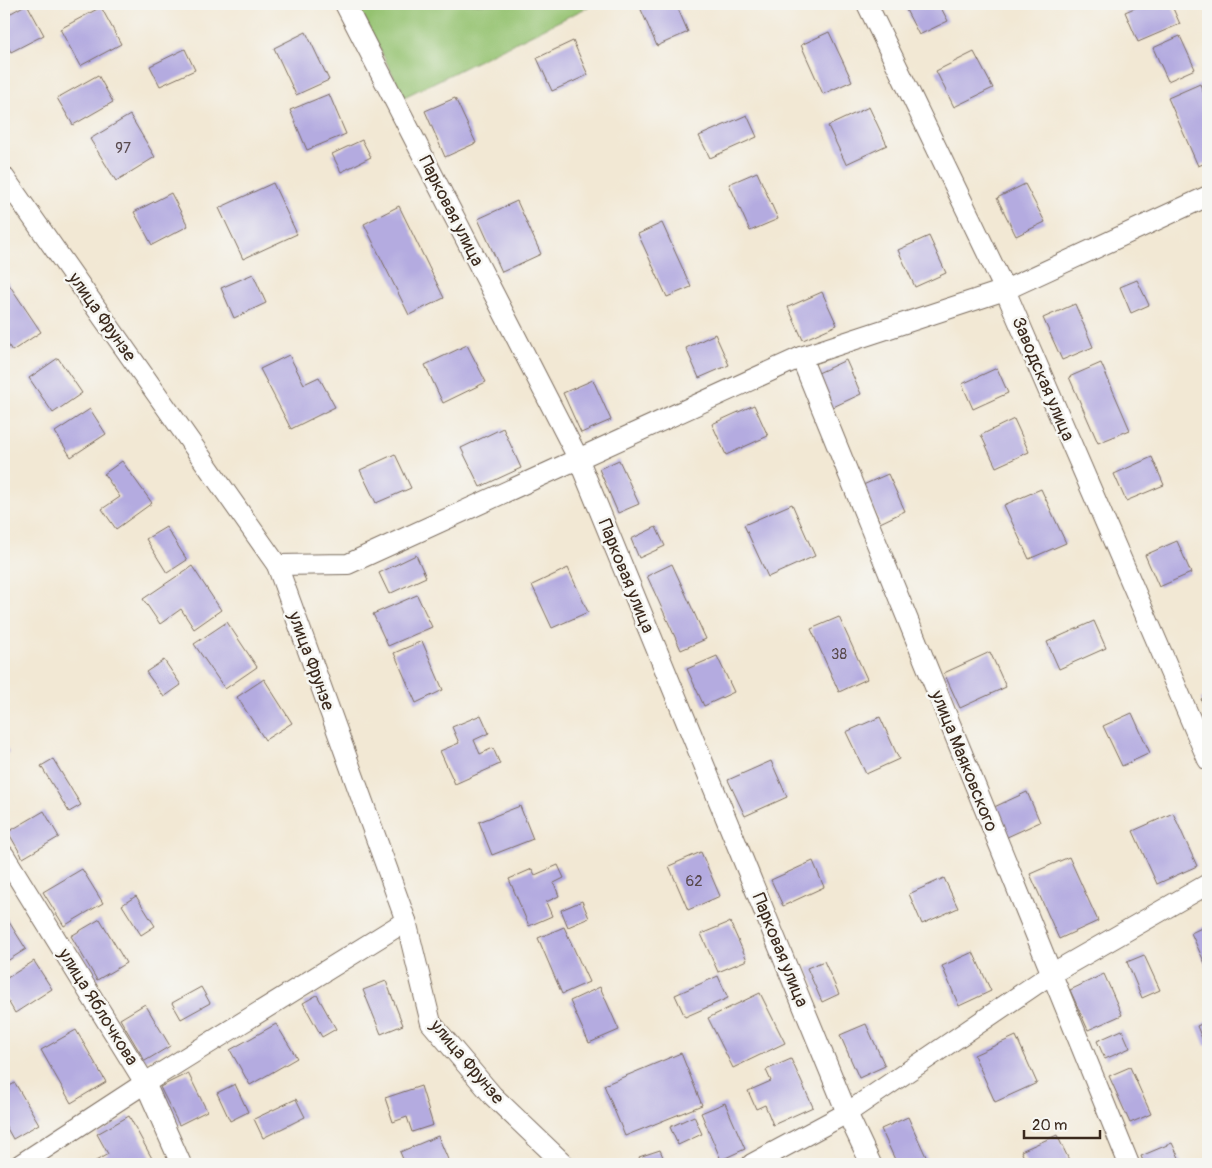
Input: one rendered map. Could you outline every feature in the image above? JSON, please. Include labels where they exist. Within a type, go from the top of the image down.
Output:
[{"type":"street","name":"Парковая улица","points":[[345,4],[578,458],[847,1113],[871,1164]]},
{"type":"street","name":"Заводская улица","points":[[867,4],[1004,290],[1208,760]]},
{"type":"street","name":"улица Фрунзе","points":[[4,177],[277,565],[406,921],[431,1023],[493,1096],[564,1164]]},
{"type":"street","points":[[277,565],[348,564],[801,357],[1004,290],[1208,196]]},
{"type":"street","name":"улица Маяковского","points":[[801,357],[1129,1164]]},
{"type":"street","name":"улица Яблочкова","points":[[4,855],[145,1083],[180,1164]]},
{"type":"street","points":[[752,1164],[847,1113],[1051,974],[1208,884]]},
{"type":"street","points":[[21,1164],[145,1083],[406,921]]},
{"type":"green space","points":[[357,4],[594,4],[404,97]]},
{"type":"building","points":[[27,4],[44,35],[11,52],[4,40],[4,17]]},
{"type":"building","points":[[676,4],[688,32],[657,46],[639,5]]},
{"type":"building","points":[[903,4],[939,4],[948,21],[919,35]]},
{"type":"building","points":[[1144,4],[1171,4],[1180,24],[1138,42],[1125,12]]},
{"type":"building","points":[[101,7],[121,44],[80,66],[60,29]]},
{"type":"building","points":[[306,32],[329,80],[296,95],[274,48]]},
{"type":"building","points":[[829,32],[852,81],[823,94],[801,45]]},
{"type":"building","points":[[1180,36],[1195,69],[1168,81],[1153,48]]},
{"type":"building","points":[[573,41],[588,75],[552,91],[537,58]]},
{"type":"building","points":[[185,49],[195,70],[160,86],[150,66]]},
{"type":"building","points":[[974,52],[993,88],[954,107],[936,71]]},
{"type":"building","points":[[98,75],[113,102],[73,125],[57,98]]},
{"type":"building","points":[[1200,84],[1208,104],[1208,162],[1198,166],[1168,98]]},
{"type":"building","points":[[329,94],[346,134],[307,150],[290,110]]},
{"type":"building","points":[[455,98],[476,143],[445,157],[425,111]]},
{"type":"building","points":[[869,107],[887,145],[846,164],[828,126]]},
{"type":"building","points":[[130,115],[155,157],[116,181],[90,139]]},
{"type":"building","points":[[747,115],[757,137],[710,158],[699,136]]},
{"type":"building","points":[[362,140],[371,157],[341,172],[332,154]]},
{"type":"building","points":[[757,172],[778,219],[750,231],[729,184]]},
{"type":"building","points":[[273,183],[297,234],[243,259],[219,208]]},
{"type":"building","points":[[1025,184],[1045,222],[1016,236],[997,198]]},
{"type":"building","points":[[171,193],[188,226],[152,245],[134,212]]},
{"type":"building","points":[[517,201],[541,254],[502,272],[478,219]]},
{"type":"building","points":[[399,206],[444,298],[409,315],[364,224]]},
{"type":"building","points":[[662,223],[691,287],[667,297],[638,234]]},
{"type":"building","points":[[929,236],[946,273],[915,287],[898,250]]},
{"type":"building","points":[[253,274],[266,303],[234,318],[221,288]]},
{"type":"building","points":[[4,277],[41,332],[12,351],[4,338]]},
{"type":"building","points":[[1137,280],[1149,305],[1131,313],[1120,287]]},
{"type":"building","points":[[822,292],[837,325],[803,340],[788,307]]},
{"type":"building","points":[[1075,304],[1093,347],[1062,360],[1043,318]]},
{"type":"building","points":[[715,334],[729,365],[699,378],[686,348]]},
{"type":"building","points":[[467,345],[486,382],[443,403],[425,365]]},
{"type":"building","points":[[289,355],[304,384],[319,377],[335,407],[291,429],[260,369]]},
{"type":"building","points":[[58,358],[82,393],[53,413],[29,378]]},
{"type":"building","points":[[846,360],[861,394],[831,408],[816,374]]},
{"type":"building","points":[[1101,363],[1130,430],[1098,443],[1069,377]]},
{"type":"building","points":[[997,368],[1008,393],[973,409],[962,384]]},
{"type":"building","points":[[593,380],[611,420],[581,433],[563,393]]},
{"type":"building","points":[[754,405],[768,436],[726,455],[712,424]]},
{"type":"building","points":[[90,409],[106,434],[71,457],[55,432]]},
{"type":"building","points":[[1014,419],[1029,452],[996,467],[981,435]]},
{"type":"building","points":[[503,428],[521,468],[480,487],[461,448]]},
{"type":"building","points":[[395,454],[411,488],[376,503],[360,470]]},
{"type":"building","points":[[1152,457],[1164,485],[1126,501],[1114,474]]},
{"type":"building","points":[[619,460],[639,504],[618,513],[599,469]]},
{"type":"building","points":[[122,461],[152,503],[116,529],[102,509],[120,497],[104,474]]},
{"type":"building","points":[[888,474],[905,511],[880,523],[863,485]]},
{"type":"building","points":[[1041,489],[1066,543],[1029,559],[1004,505]]},
{"type":"building","points":[[792,504],[815,556],[768,577],[744,525]]},
{"type":"building","points":[[166,527],[187,560],[167,573],[146,539]]},
{"type":"building","points":[[656,527],[665,546],[639,558],[631,539]]},
{"type":"building","points":[[1177,541],[1191,573],[1159,587],[1145,555]]},
{"type":"building","points":[[416,555],[426,577],[389,594],[379,573]]},
{"type":"building","points":[[672,564],[706,639],[681,650],[647,576]]},
{"type":"building","points":[[192,566],[221,610],[194,629],[181,609],[160,624],[143,599]]},
{"type":"building","points":[[568,568],[588,612],[552,628],[532,585]]},
{"type":"building","points":[[417,595],[432,627],[388,646],[373,614]]},
{"type":"building","points":[[839,617],[867,679],[839,692],[811,629]]},
{"type":"building","points":[[1094,621],[1106,648],[1059,669],[1047,642]]},
{"type":"building","points":[[227,622],[257,667],[225,689],[194,644]]},
{"type":"building","points":[[422,641],[443,690],[416,703],[394,653]]},
{"type":"building","points":[[990,652],[1006,687],[960,708],[944,673]]},
{"type":"building","points":[[717,656],[734,692],[704,706],[687,669]]},
{"type":"building","points":[[164,660],[181,685],[164,697],[146,672]]},
{"type":"building","points":[[264,679],[292,723],[265,740],[237,697]]},
{"type":"building","points":[[1208,696],[1208,716],[1201,699]]},
{"type":"building","points":[[1132,713],[1150,753],[1122,766],[1103,726]]},
{"type":"building","points":[[481,715],[489,733],[474,740],[480,754],[493,748],[500,764],[455,784],[440,751],[459,743],[452,727]]},
{"type":"building","points":[[880,717],[899,759],[866,774],[846,732]]},
{"type":"building","points":[[4,743],[9,752],[4,755]]},
{"type":"building","points":[[53,759],[81,805],[69,812],[41,766]]},
{"type":"building","points":[[771,761],[787,797],[745,816],[728,780]]},
{"type":"building","points":[[1027,792],[1040,822],[1005,838],[992,808]]},
{"type":"building","points":[[520,806],[533,839],[492,855],[479,822]]},
{"type":"building","points":[[44,811],[59,837],[23,858],[8,832]]},
{"type":"building","points":[[1173,813],[1197,866],[1157,884],[1133,831]]},
{"type":"building","points":[[701,852],[720,896],[688,910],[669,866]]},
{"type":"building","points":[[1069,857],[1098,921],[1059,939],[1030,874]]},
{"type":"building","points":[[813,861],[824,887],[783,906],[771,880]]},
{"type":"building","points":[[558,865],[564,878],[554,883],[559,896],[546,902],[552,916],[529,926],[509,879],[532,869],[535,875]]},
{"type":"building","points":[[82,869],[103,903],[64,926],[43,892]]},
{"type":"building","points":[[944,878],[958,908],[922,924],[909,894]]},
{"type":"building","points":[[136,896],[155,926],[141,935],[122,905]]},
{"type":"building","points":[[582,901],[589,918],[568,927],[561,910]]},
{"type":"building","points":[[4,914],[26,949],[4,963]]},
{"type":"building","points":[[100,919],[126,963],[97,980],[71,936]]},
{"type":"building","points":[[730,922],[747,960],[718,972],[701,934]]},
{"type":"building","points":[[1208,925],[1208,970],[1191,933]]},
{"type":"building","points":[[564,927],[589,982],[562,994],[538,938]]},
{"type":"building","points":[[973,952],[991,991],[959,1006],[942,966]]},
{"type":"building","points":[[1144,955],[1160,990],[1142,998],[1127,962]]},
{"type":"building","points":[[34,961],[52,989],[15,1013],[4,994],[4,980]]},
{"type":"building","points":[[824,961],[839,994],[822,1002],[807,968]]},
{"type":"building","points":[[1104,974],[1122,1015],[1088,1030],[1070,990]]},
{"type":"building","points":[[718,976],[728,998],[685,1017],[675,995]]},
{"type":"building","points":[[386,981],[403,1025],[381,1034],[363,990]]},
{"type":"building","points":[[201,987],[210,1003],[181,1019],[172,1003]]},
{"type":"building","points":[[600,987],[619,1030],[589,1043],[570,1001]]},
{"type":"building","points":[[760,993],[785,1043],[733,1068],[708,1018]]},
{"type":"building","points":[[317,995],[336,1029],[322,1037],[303,1003]]},
{"type":"building","points":[[145,1004],[170,1046],[145,1061],[120,1019]]},
{"type":"building","points":[[1208,1021],[1208,1044],[1205,1046],[1197,1026]]},
{"type":"building","points":[[276,1024],[297,1058],[250,1085],[230,1050]]},
{"type":"building","points":[[866,1024],[885,1066],[859,1078],[840,1035]]},
{"type":"building","points":[[76,1030],[106,1082],[71,1103],[41,1050]]},
{"type":"building","points":[[1122,1030],[1130,1048],[1105,1059],[1097,1041]]},
{"type":"building","points":[[1016,1036],[1037,1083],[995,1102],[974,1055]]},
{"type":"building","points":[[681,1053],[702,1105],[625,1136],[604,1085]]},
{"type":"building","points":[[791,1059],[813,1107],[773,1125],[765,1105],[756,1109],[748,1091],[771,1081],[766,1070]]},
{"type":"building","points":[[1130,1067],[1151,1114],[1130,1123],[1109,1076]]},
{"type":"building","points":[[188,1073],[207,1111],[179,1125],[160,1087]]},
{"type":"building","points":[[15,1083],[39,1124],[13,1139],[4,1123],[4,1089]]},
{"type":"building","points":[[235,1084],[248,1112],[230,1121],[217,1093]]},
{"type":"building","points":[[421,1086],[433,1125],[412,1132],[407,1117],[393,1122],[385,1098]]},
{"type":"building","points":[[296,1099],[305,1117],[263,1138],[254,1119]]},
{"type":"building","points":[[725,1103],[745,1149],[721,1160],[701,1113]]},
{"type":"building","points":[[129,1116],[155,1164],[95,1164],[94,1162],[108,1154],[97,1134]]},
{"type":"building","points":[[694,1116],[702,1134],[678,1145],[670,1127]]},
{"type":"building","points":[[908,1117],[928,1161],[921,1164],[897,1164],[881,1129]]},
{"type":"building","points":[[1057,1135],[1071,1164],[1027,1164],[1021,1151]]},
{"type":"building","points":[[438,1136],[450,1164],[405,1164],[400,1152]]},
{"type":"building","points":[[1172,1143],[1182,1164],[1144,1164],[1141,1156]]},
{"type":"building","points":[[660,1150],[666,1164],[642,1164],[639,1157]]}]
